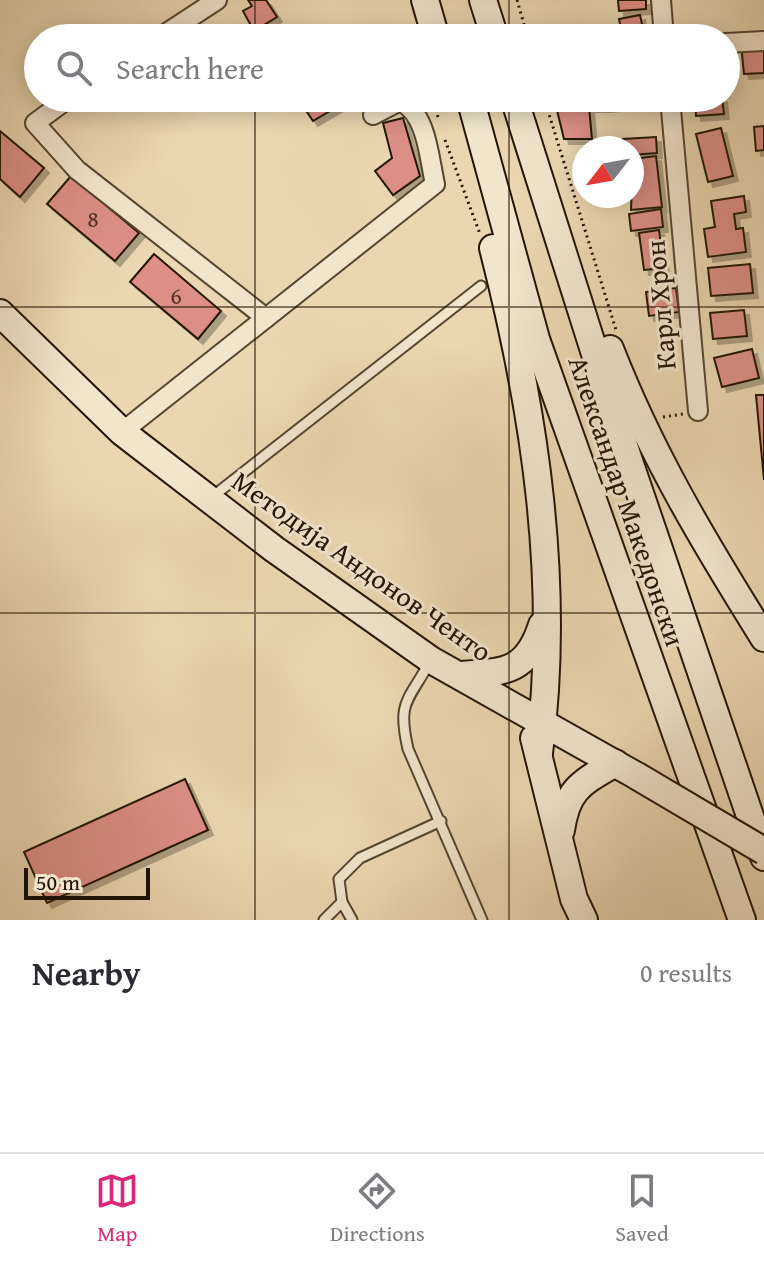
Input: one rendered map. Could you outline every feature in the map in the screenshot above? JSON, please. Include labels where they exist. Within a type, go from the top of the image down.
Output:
[{"type":"street","points":[[180,24],[217,0]]},
{"type":"street","points":[[425,0],[432,24]]},
{"type":"street","points":[[443,0],[449,24]]},
{"type":"street","points":[[483,0],[491,24]]},
{"type":"street","points":[[500,0],[507,24]]},
{"type":"street","points":[[661,0],[663,24]]},
{"type":"street","points":[[740,42],[764,41]]},
{"type":"street","points":[[50,112],[35,123],[77,170],[266,318]]},
{"type":"street","points":[[373,115],[379,112]]},
{"type":"street","points":[[122,432],[435,184],[421,126],[414,112]]},
{"type":"street","points":[[456,112],[511,319],[532,429],[547,610],[539,753]]},
{"type":"street","name":"Александар Македонски","points":[[474,112],[536,339],[742,920]]},
{"type":"street","name":"Александар Македонски","points":[[518,112],[628,458],[764,857]]},
{"type":"street","points":[[533,112],[574,250],[633,407],[690,521],[764,638]]},
{"type":"street","name":"Карл Хрон","points":[[671,112],[698,411]]},
{"type":"street","name":"Методија Андонов Ченто","points":[[0,313],[122,432],[431,660],[764,851]]},
{"type":"street","points":[[460,675],[508,671],[523,660],[535,648],[547,610]]},
{"type":"street","points":[[508,703],[523,717],[539,753],[574,899],[584,920]]},
{"type":"street","points":[[559,842],[563,814],[577,786],[626,770]]},
{"type":"lane","points":[[209,499],[481,286]]},
{"type":"lane","points":[[431,660],[407,696],[402,711],[403,728],[408,749],[482,920]]},
{"type":"lane","points":[[352,920],[342,902],[339,879],[360,858],[441,821]]},
{"type":"lane","points":[[324,920],[342,902]]},
{"type":"path","points":[[517,0],[524,24]]},
{"type":"path","points":[[437,112],[440,122]]},
{"type":"path","points":[[444,134],[480,234]]},
{"type":"path","points":[[653,418],[698,411]]},
{"type":"building","points":[[248,0],[266,0],[277,17],[266,24],[250,24],[243,11],[252,6]]},
{"type":"building","points":[[618,0],[646,0],[646,9],[619,11]]},
{"type":"building","points":[[640,15],[642,24],[620,24],[619,19]]},
{"type":"building","points":[[764,42],[764,73],[744,74],[741,44]]},
{"type":"building","points":[[307,112],[328,112],[313,121]]},
{"type":"building","points":[[557,112],[589,112],[592,136],[572,136],[572,139],[564,139]]},
{"type":"building","points":[[696,112],[724,114],[696,116]]},
{"type":"building","points":[[403,118],[420,176],[393,195],[375,171],[392,158],[383,123]]},
{"type":"building","points":[[764,126],[764,150],[756,151],[754,127]]},
{"type":"building","points":[[721,128],[733,176],[708,182],[696,134]]},
{"type":"building","points":[[0,131],[44,168],[20,197],[0,179]]},
{"type":"building","points":[[656,137],[657,153],[644,154],[644,138]]},
{"type":"building","points":[[656,156],[662,207],[631,210],[644,208],[644,158]]},
{"type":"building","points":[[71,176],[139,233],[115,261],[47,204]]},
{"type":"building","points":[[744,196],[746,212],[734,214],[736,229],[743,228],[746,252],[708,257],[704,229],[715,227],[711,201]]},
{"type":"building","points":[[661,209],[663,227],[631,231],[629,214]]},
{"type":"building","points":[[659,230],[664,268],[644,270],[639,233]]},
{"type":"building","points":[[154,254],[221,311],[198,339],[130,282]]},
{"type":"building","points":[[750,264],[753,293],[711,296],[708,268]]},
{"type":"building","points":[[676,288],[679,312],[649,316],[646,292]]},
{"type":"building","points":[[744,310],[747,336],[713,339],[710,313]]},
{"type":"building","points":[[752,349],[759,378],[722,387],[714,358]]},
{"type":"building","points":[[756,395],[764,395],[764,480]]},
{"type":"building","points":[[185,779],[208,830],[47,903],[24,852]]}]
